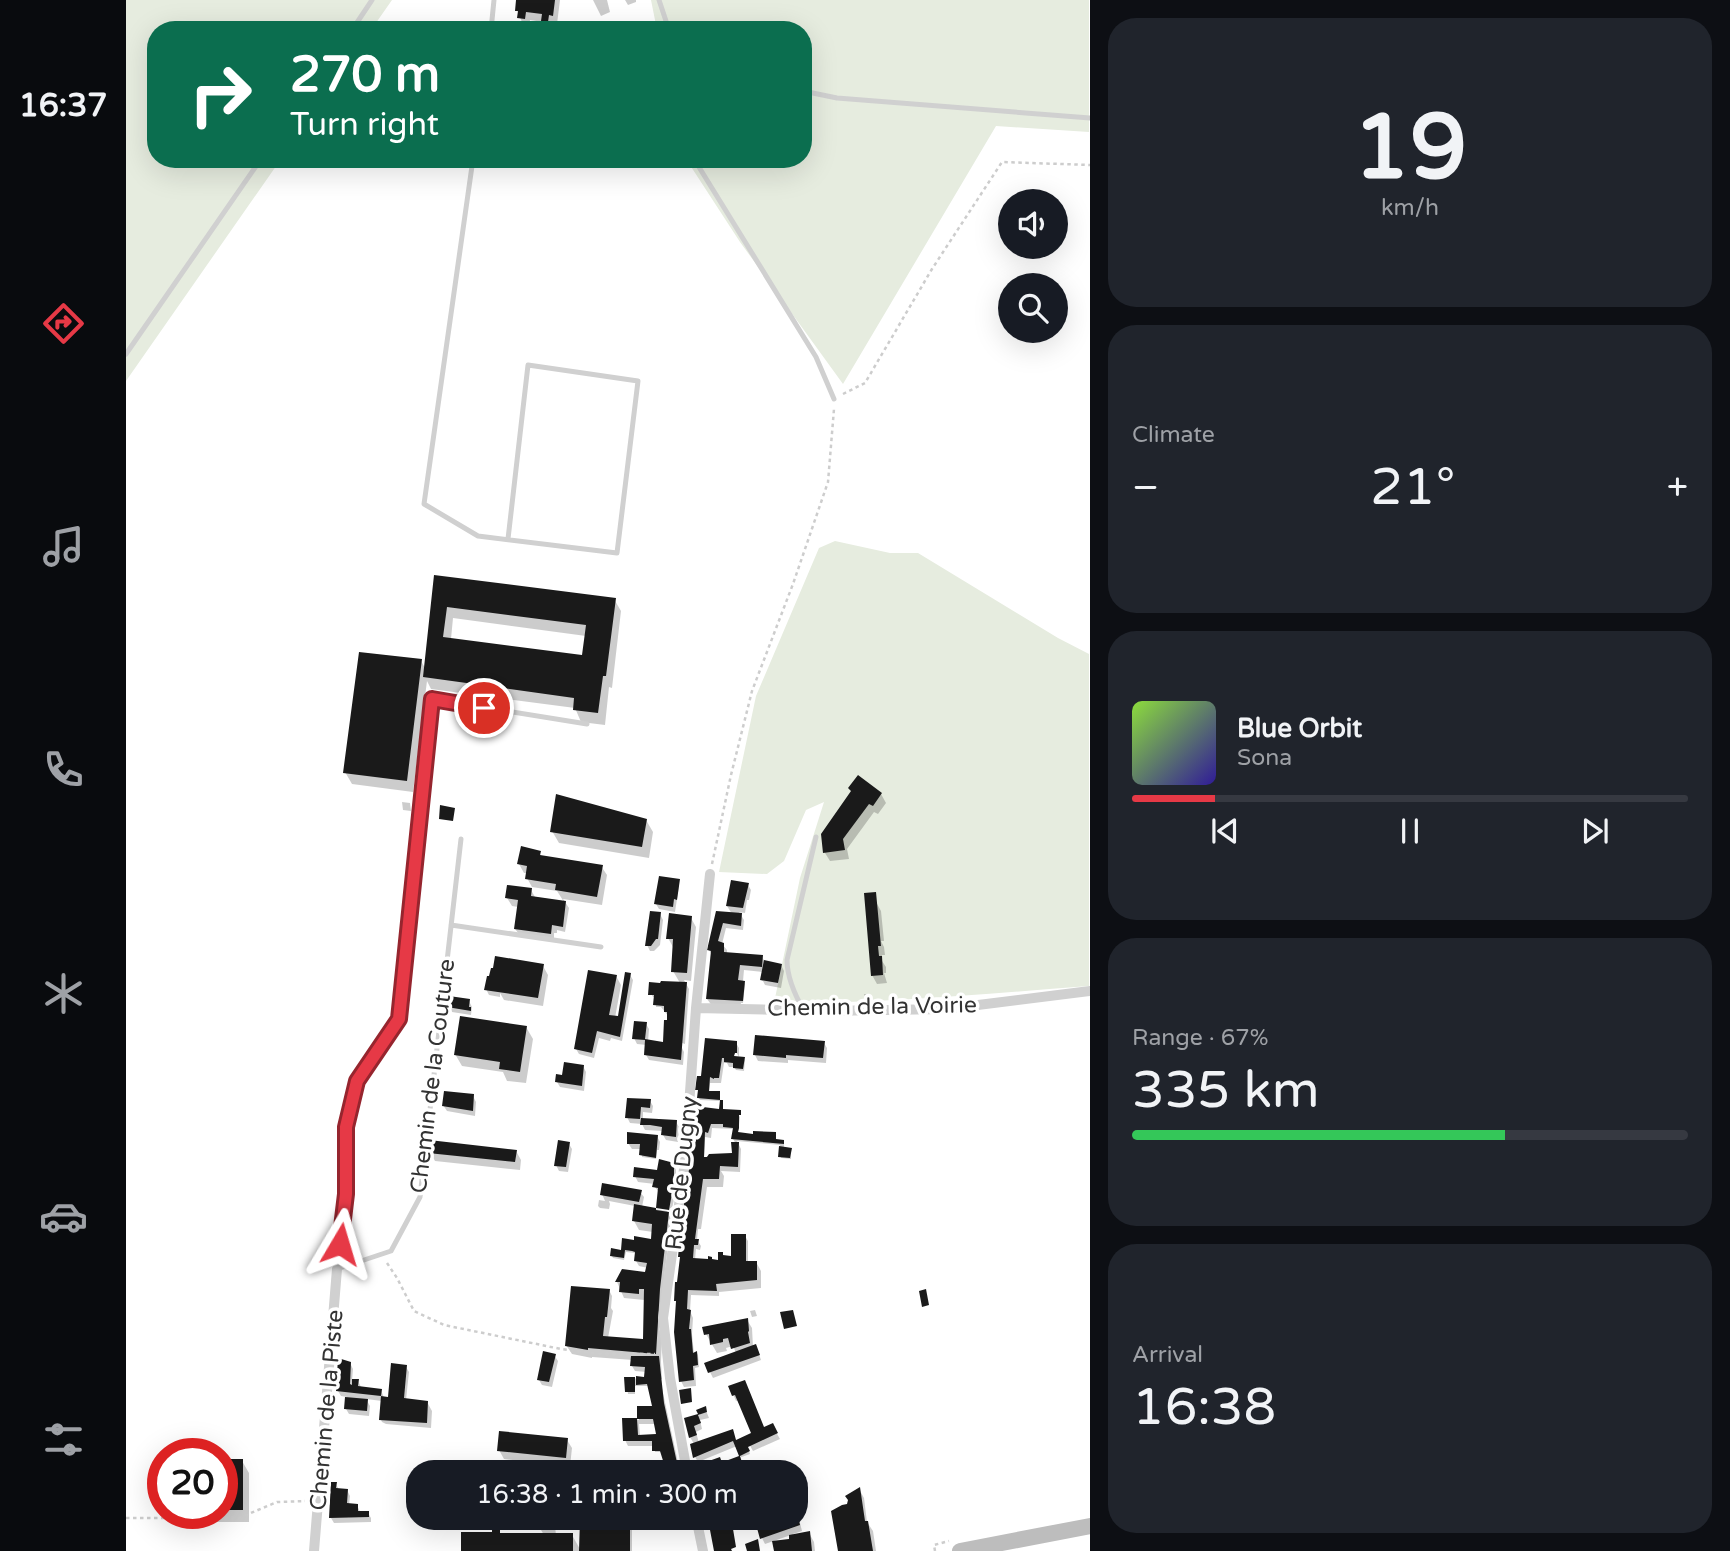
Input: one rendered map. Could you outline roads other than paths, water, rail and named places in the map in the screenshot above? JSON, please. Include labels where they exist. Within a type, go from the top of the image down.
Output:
[{"type":"street","name":"Rue de Dugny","points":[[685,1460],[670,1378],[663,1318],[685,1162],[696,1008],[710,874]]},
{"type":"street","name":"Chemin de la Voirie","points":[[696,1008],[804,1011],[946,1009],[1090,991]]},
{"type":"street","name":"Chemin de la Piste","points":[[314,1551],[337,1269]]},
{"type":"street","points":[[960,1551],[1090,1526]]},
{"type":"street","points":[[699,1530],[703,1551]]},
{"type":"lane","points":[[358,21],[372,0]]},
{"type":"lane","points":[[492,21],[494,0]]},
{"type":"lane","points":[[659,0],[666,21]]},
{"type":"lane","points":[[812,94],[837,98],[1090,118]]},
{"type":"lane","points":[[126,354],[255,168]]},
{"type":"lane","points":[[472,168],[424,505],[478,536],[508,540],[617,552],[638,381],[528,365],[508,540]]},
{"type":"lane","points":[[700,168],[816,357],[834,399]]},
{"type":"lane","points":[[337,1269],[346,1194],[346,1127],[357,1081],[399,1019],[432,699],[587,724]]},
{"type":"lane","points":[[804,1011],[798,1001],[787,960],[816,838]]},
{"type":"lane","name":"Chemin de la Couture","points":[[337,1269],[391,1251],[420,1197],[461,839]]},
{"type":"lane","points":[[451,925],[601,947]]}]
